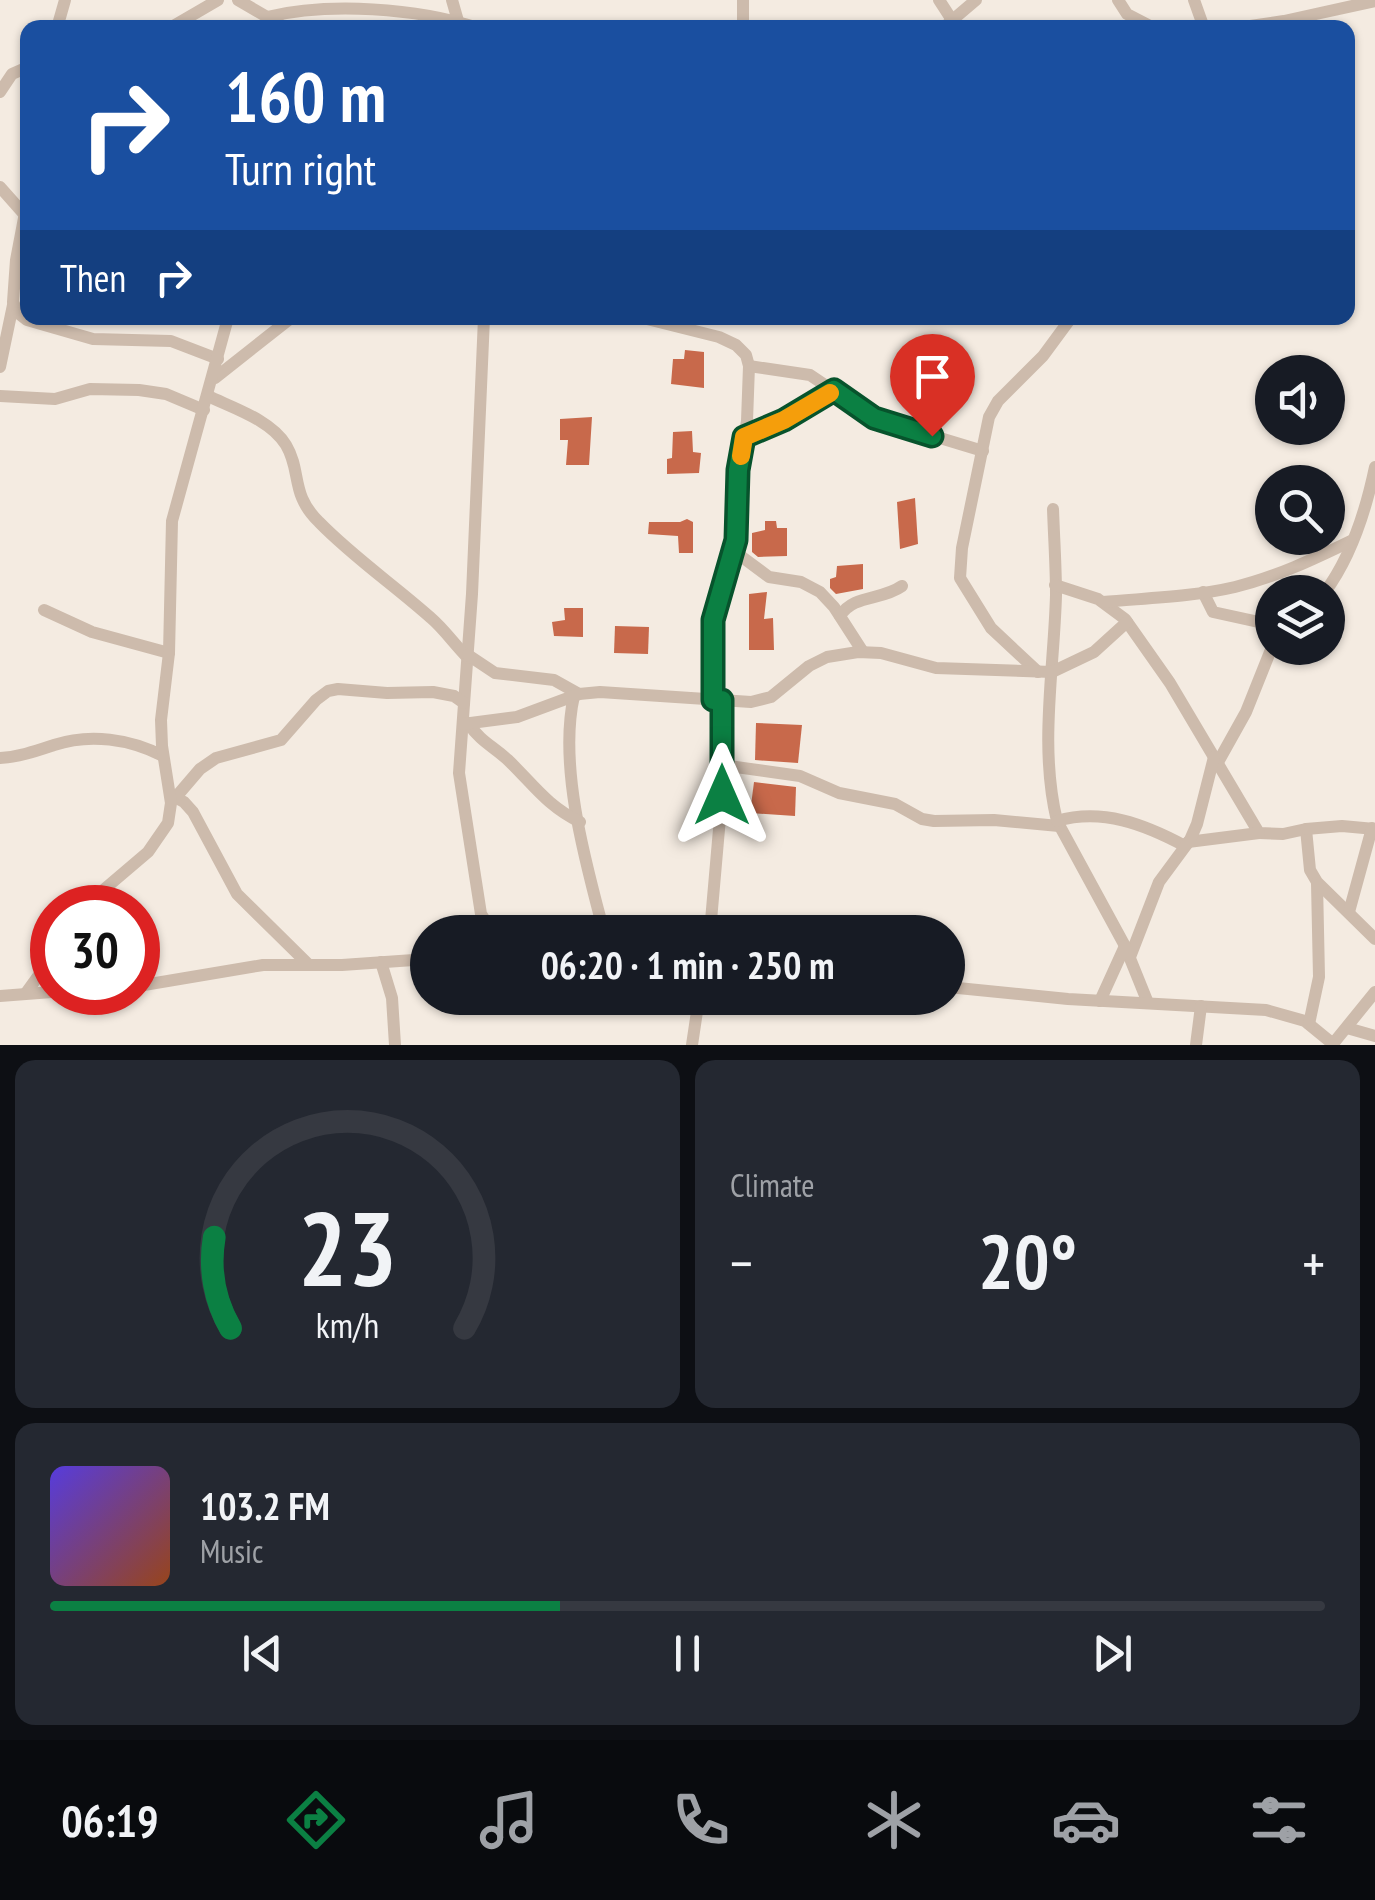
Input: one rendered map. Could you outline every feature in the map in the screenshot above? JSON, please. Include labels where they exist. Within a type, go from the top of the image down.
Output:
[{"type":"street","points":[[184,20],[218,0]]},
{"type":"street","points":[[238,0],[270,20]]},
{"type":"street","points":[[953,20],[976,0]]},
{"type":"street","points":[[1118,0],[1127,14],[1139,20]]},
{"type":"street","points":[[1289,20],[1375,1]]},
{"type":"street","points":[[285,20],[306,10],[374,11],[443,20]]},
{"type":"street","points":[[0,92],[12,74],[20,70]]},
{"type":"street","points":[[0,188],[20,210]]},
{"type":"street","points":[[0,366],[20,249]]},
{"type":"street","points":[[14,302],[20,315]]},
{"type":"street","points":[[44,325],[110,342],[171,341],[218,360]]},
{"type":"street","points":[[109,885],[148,852],[168,823],[173,796],[163,756],[161,720],[169,653],[172,521],[226,325]]},
{"type":"street","points":[[213,380],[281,325]]},
{"type":"street","points":[[482,915],[459,773],[465,724],[484,325]]},
{"type":"street","points":[[671,325],[736,345],[746,354],[749,366],[734,551],[713,620],[722,765],[711,915]]},
{"type":"street","points":[[1045,672],[991,628],[960,578],[962,548],[989,417],[998,401],[1043,356],[1066,325]]},
{"type":"street","points":[[749,366],[810,374],[874,418],[984,452]]},
{"type":"street","points":[[0,396],[55,399],[90,389],[139,390],[206,403],[254,418],[283,440],[305,507],[347,548],[430,616],[468,657],[495,674],[554,680],[576,695]]},
{"type":"street","points":[[744,437],[784,420],[834,390]]},
{"type":"street","points":[[1337,575],[1368,498],[1375,467]]},
{"type":"street","points":[[1053,509],[1056,585],[1045,672],[1050,787],[1058,823],[1128,952],[1148,1003]]},
{"type":"street","points":[[1103,602],[1202,592],[1266,578],[1351,540]]},
{"type":"street","points":[[734,551],[769,576],[811,586],[840,616],[863,652]]},
{"type":"street","points":[[1056,585],[1103,602],[1127,622],[1170,682],[1259,833]]},
{"type":"street","points":[[840,616],[855,601],[889,596],[902,586]]},
{"type":"street","points":[[1202,592],[1212,612],[1255,621]]},
{"type":"street","points":[[44,610],[92,632],[169,653]]},
{"type":"street","points":[[465,724],[517,716],[576,695],[622,692],[751,702],[771,697],[810,666],[828,658],[863,652],[936,668],[1045,672],[1094,652],[1127,622]]},
{"type":"street","points":[[1100,1001],[1128,952],[1159,882],[1186,844],[1204,806],[1216,761],[1246,712],[1265,665]]},
{"type":"street","points":[[173,796],[216,758],[282,740],[328,691],[433,692],[454,696],[464,703]]},
{"type":"street","points":[[576,695],[569,715],[570,747],[580,822],[600,915]]},
{"type":"street","points":[[465,724],[479,740],[509,760],[555,808],[580,822]]},
{"type":"street","points":[[0,758],[99,738],[132,744],[163,756]]},
{"type":"street","points":[[722,765],[800,776],[839,793],[895,804],[934,822],[1058,823],[1093,814],[1137,823],[1186,844],[1259,833],[1283,834],[1342,826],[1373,828],[1350,912]]},
{"type":"street","points":[[173,796],[192,812],[237,894],[308,964]]},
{"type":"street","points":[[1306,829],[1310,870],[1375,940]]},
{"type":"street","points":[[1309,1024],[1320,977],[1318,882]]},
{"type":"street","points":[[160,982],[263,965],[410,960]]},
{"type":"street","points":[[381,962],[392,998],[395,1045]]},
{"type":"street","points":[[26,993],[30,987]]},
{"type":"street","points":[[965,989],[1266,1010],[1309,1024],[1332,1044],[1375,992]]},
{"type":"street","points":[[0,996],[30,993]]},
{"type":"street","points":[[1196,1045],[1201,1006]]},
{"type":"street","points":[[692,1045],[697,1015]]},
{"type":"street","points":[[1347,1028],[1375,1036]]},
{"type":"building","points":[[685,350],[704,352],[704,388],[671,384],[673,359],[684,359]]},
{"type":"building","points":[[592,417],[589,465],[566,465],[568,440],[560,440],[560,419]]},
{"type":"building","points":[[692,431],[693,452],[701,453],[699,473],[667,474],[673,432]]},
{"type":"building","points":[[915,498],[918,544],[900,549],[897,502]]},
{"type":"building","points":[[765,521],[776,521],[777,528],[787,528],[787,556],[758,557],[752,552],[752,533],[765,530]]},
{"type":"building","points":[[649,522],[693,522],[693,553],[679,553],[678,536],[648,534]]},
{"type":"building","points":[[863,564],[863,589],[836,594],[830,588],[837,566]]},
{"type":"building","points":[[767,592],[764,619],[773,618],[774,650],[749,650],[749,594]]},
{"type":"building","points":[[564,608],[583,608],[583,637],[554,636],[552,622],[565,620]]},
{"type":"building","points":[[615,626],[649,627],[648,654],[614,653]]},
{"type":"building","points":[[756,723],[802,725],[798,763],[755,760]]},
{"type":"building","points":[[754,782],[796,787],[795,816],[750,813]]},
{"type":"slow traffic","points":[[741,456],[744,437],[760,433],[830,393]]},
{"type":"route","points":[[722,795],[723,714],[722,700],[713,700],[713,620],[734,554],[738,470],[744,437],[760,433],[834,390],[874,418],[932,436]]}]
